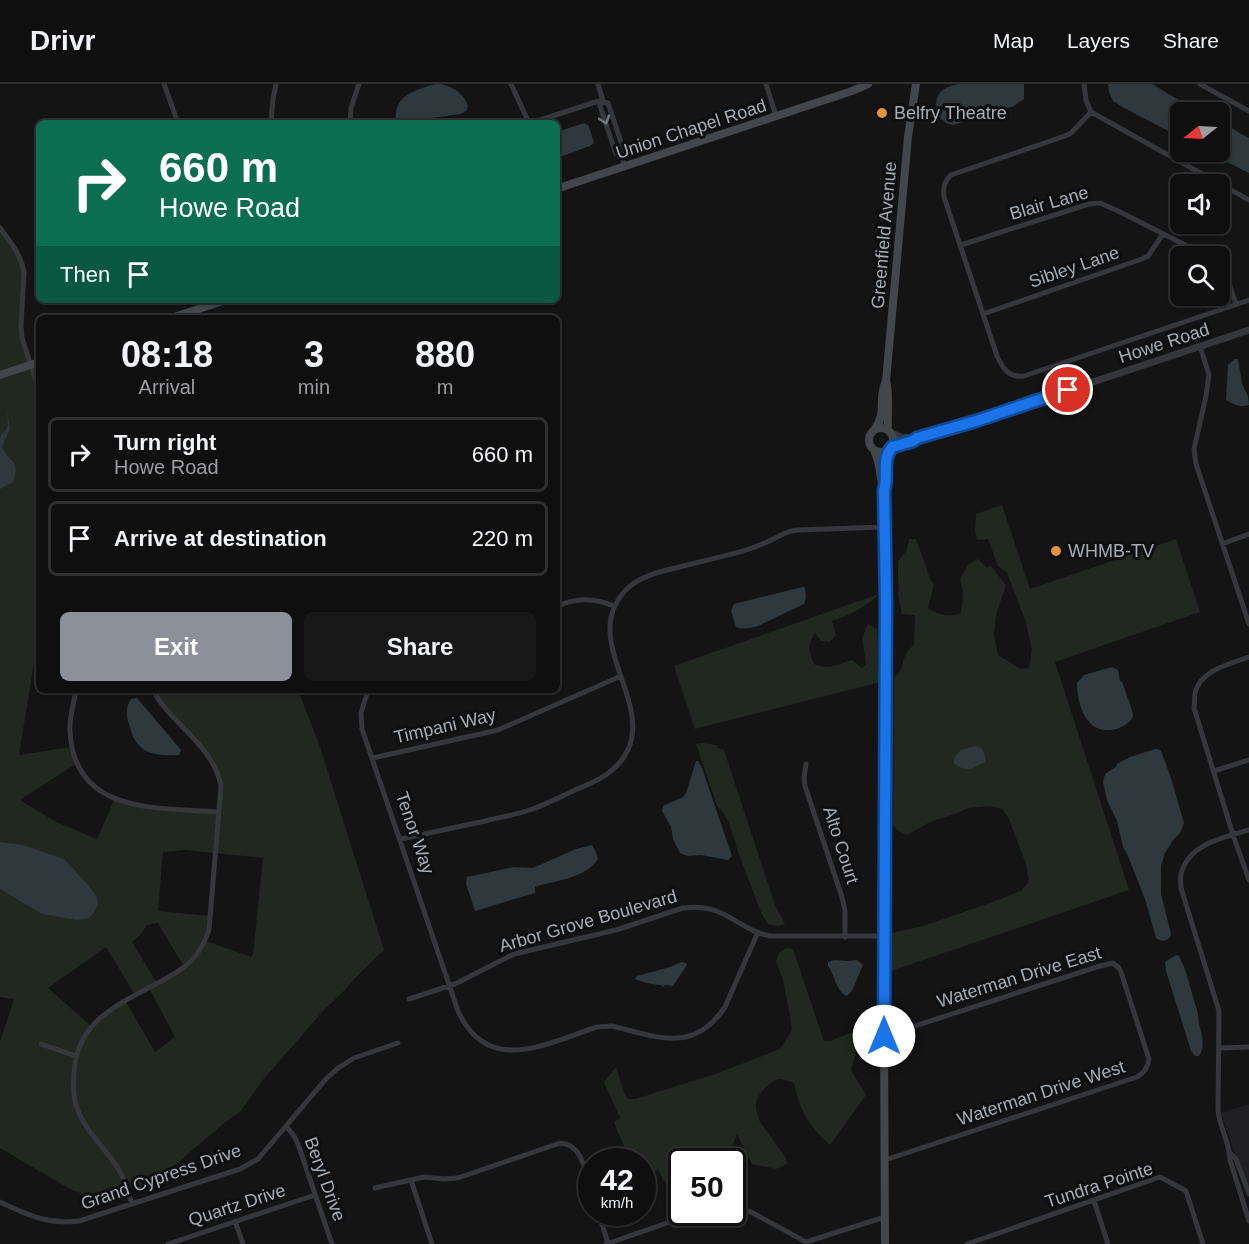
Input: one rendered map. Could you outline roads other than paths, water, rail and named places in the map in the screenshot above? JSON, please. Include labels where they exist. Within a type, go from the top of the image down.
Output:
[{"type":"main road","name":"Union Chapel Road","points":[[560,188],[868,84]]},
{"type":"main road","name":"Greenfield Avenue","points":[[890,431],[886,381],[914,86]]},
{"type":"main road","points":[[180,315],[217,303]]},
{"type":"main road","points":[[0,375],[36,363]]},
{"type":"main road","name":"Greenfield Avenue","points":[[874,430],[881,419],[882,388],[886,381]]},
{"type":"main road","points":[[884,490],[879,463],[869,440],[874,430],[882,428],[890,431],[894,439],[885,463],[884,490],[886,602],[885,1244]]},
{"type":"main road","points":[[874,450],[881,453],[890,449]]},
{"type":"street","points":[[164,84],[177,120]]},
{"type":"street","points":[[271,120],[276,84]]},
{"type":"street","points":[[350,120],[358,84]]},
{"type":"street","points":[[511,84],[529,120]]},
{"type":"street","points":[[598,84],[603,101]]},
{"type":"street","points":[[766,84],[776,116]]},
{"type":"street","points":[[1084,84],[1086,100],[1091,112],[1249,200]]},
{"type":"street","points":[[1200,84],[1249,111]]},
{"type":"street","points":[[540,120],[603,101],[608,103],[624,151],[621,156],[625,166]]},
{"type":"street","points":[[1091,112],[1071,133],[951,175],[943,187],[944,197],[997,356],[1006,372],[1017,377],[1024,376],[1249,300]]},
{"type":"street","name":"Blair Lane","points":[[961,246],[1089,204],[1100,203],[1187,246]]},
{"type":"street","points":[[0,228],[20,255],[22,263],[24,292],[22,338],[36,382]]},
{"type":"street","name":"Sibley Lane","points":[[983,314],[1142,259],[1148,256],[1163,234]]},
{"type":"street","points":[[1230,287],[1236,304]]},
{"type":"street","name":"Howe Road","points":[[890,449],[917,438],[976,421],[1249,330]]},
{"type":"street","points":[[1200,346],[1209,375],[1194,449],[1196,464],[1249,624]]},
{"type":"street","name":"Howe Road","points":[[890,431],[901,436],[917,438]]},
{"type":"street","points":[[401,839],[528,811],[587,785],[611,771],[626,754],[632,740],[633,714],[610,637],[610,622],[614,606],[621,597],[630,587],[647,576],[750,549],[791,531],[884,527]]},
{"type":"street","points":[[1222,544],[1249,534]]},
{"type":"street","points":[[560,605],[585,599],[614,606]]},
{"type":"street","points":[[1249,657],[1213,670],[1195,692],[1194,708],[1249,880]]},
{"type":"street","name":"Timpani Way","points":[[373,758],[498,730],[621,675]]},
{"type":"street","points":[[76,693],[70,728],[71,747],[76,763],[87,780],[98,791],[136,805],[218,812]]},
{"type":"street","points":[[132,1204],[120,1172],[90,1134],[80,1115],[73,1084],[76,1056],[86,1034],[100,1018],[125,1000],[184,967],[201,949],[209,930],[221,786],[219,774],[209,756],[158,700],[154,693]]},
{"type":"street","name":"Tenor Way","points":[[367,693],[361,712],[363,729],[458,1011],[469,1030],[486,1044],[503,1050],[529,1049],[605,1026],[664,1039],[684,1038],[703,1030],[719,1016],[758,932]]},
{"type":"street","points":[[1214,771],[1249,760]]},
{"type":"street","name":"Alto Court","points":[[806,764],[804,778],[806,786],[844,905],[845,937]]},
{"type":"street","points":[[1249,830],[1205,844],[1195,850],[1181,874],[1181,888],[1220,1011],[1217,1093],[1219,1119],[1249,1221]]},
{"type":"street","name":"Arbor Grove Boulevard","points":[[409,999],[450,986],[514,954],[607,932],[683,908],[714,909],[758,932],[778,937],[884,936]]},
{"type":"street","name":"Waterman Drive East","points":[[884,1036],[1109,963],[1116,965],[1121,972],[1134,1011]]},
{"type":"street","name":"Waterman Drive West","points":[[885,1160],[1142,1075],[1149,1059],[1134,1011]]},
{"type":"street","name":"Grand Cypress Drive","points":[[0,1202],[37,1219],[69,1223],[88,1219],[246,1167],[258,1159],[325,1080],[338,1068],[354,1058],[398,1043]]},
{"type":"street","points":[[41,1044],[76,1056]]},
{"type":"street","points":[[1219,1048],[1249,1047]]},
{"type":"street","name":"Beryl Drive","points":[[286,1126],[298,1144],[332,1244]]},
{"type":"street","points":[[375,1188],[424,1177],[458,1178],[560,1143],[567,1143],[578,1152]]},
{"type":"street","points":[[1230,1153],[1236,1159],[1248,1190],[1239,1190]]},
{"type":"street","name":"Tundra Pointe","points":[[967,1244],[1160,1177],[1186,1191],[1203,1244]]},
{"type":"street","points":[[411,1180],[432,1244]]},
{"type":"street","name":"Quartz Drive","points":[[168,1244],[315,1195]]},
{"type":"street","points":[[1094,1201],[1108,1244]]},
{"type":"street","points":[[746,1211],[807,1243],[885,1217]]},
{"type":"street","points":[[236,1221],[243,1244]]},
{"type":"street","points":[[602,1226],[607,1244],[668,1223]]},
{"type":"place","name":"Belfry Theatre","points":[[882,113]]},
{"type":"place","name":"WHMB-TV","points":[[1056,551]]}]
